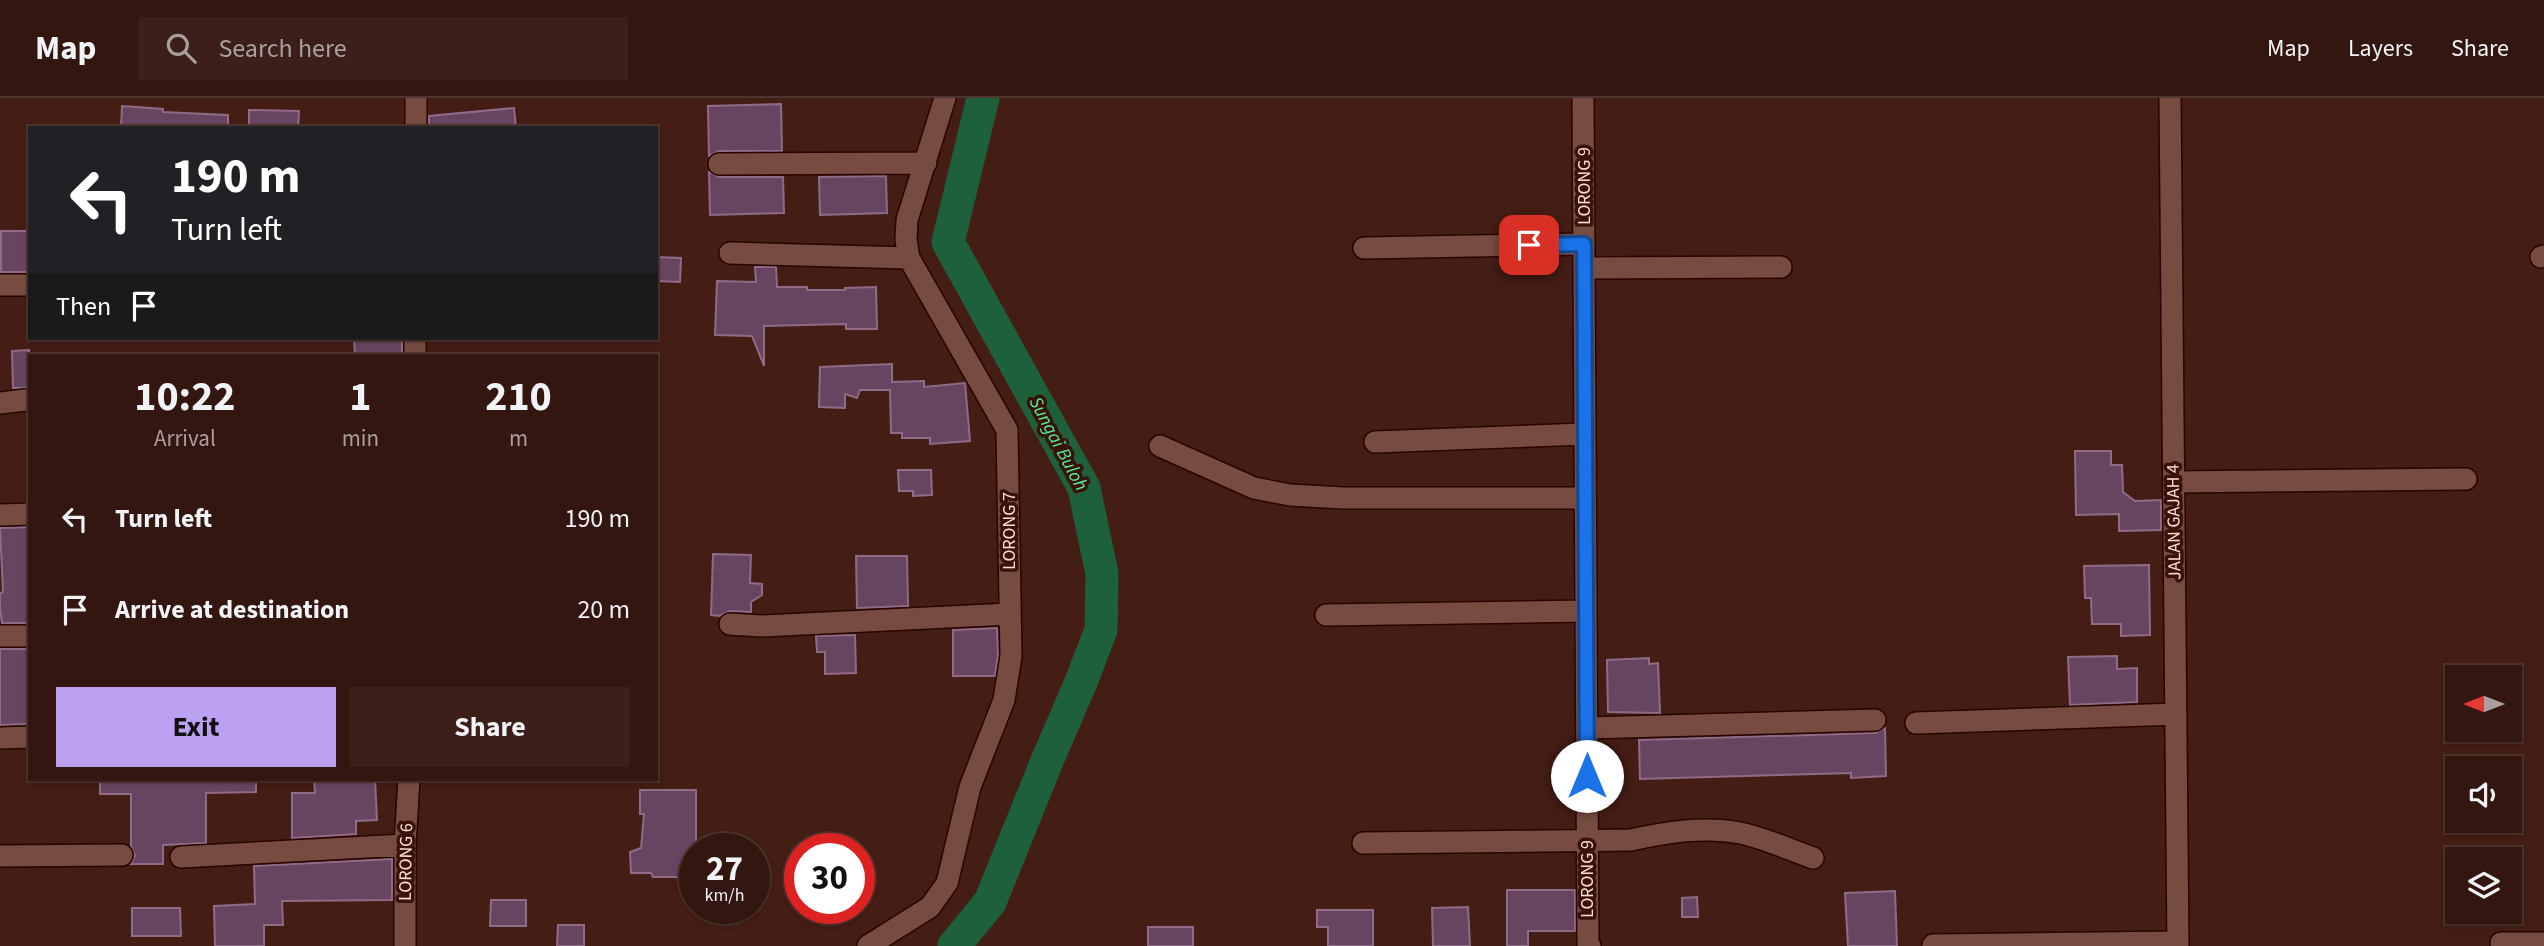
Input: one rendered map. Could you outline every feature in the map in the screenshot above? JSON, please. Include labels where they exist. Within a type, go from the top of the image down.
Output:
[{"type":"street","points":[[416,98],[416,126]]},
{"type":"street","name":"LORONG 7","points":[[868,946],[930,907],[947,883],[970,787],[1004,700],[1011,656],[1007,430],[909,258],[906,240],[907,220],[945,98]]},
{"type":"street","name":"LORONG 9","points":[[1583,98],[1589,946]]},
{"type":"street","name":"JALAN GAJAH 4","points":[[2171,98],[2178,944]]},
{"type":"street","points":[[719,163],[926,163]]},
{"type":"street","points":[[1364,248],[1584,244]]},
{"type":"street","points":[[730,253],[909,258]]},
{"type":"street","points":[[1584,268],[1781,267]]},
{"type":"street","points":[[0,285],[28,285]]},
{"type":"street","points":[[0,403],[25,400]]},
{"type":"street","points":[[1375,442],[1585,434]]},
{"type":"street","points":[[1160,446],[1254,488],[1290,495],[1343,498],[1585,498]]},
{"type":"street","points":[[2174,482],[2466,479]]},
{"type":"street","points":[[0,515],[28,514]]},
{"type":"street","points":[[1326,615],[1586,611]]},
{"type":"street","points":[[730,624],[761,626],[1010,614]]},
{"type":"street","points":[[0,636],[28,636]]},
{"type":"street","points":[[1916,723],[2176,714]]},
{"type":"street","points":[[1587,728],[1875,720]]},
{"type":"street","points":[[0,738],[28,737]]},
{"type":"street","name":"LORONG 6","points":[[405,946],[405,845],[409,781]]},
{"type":"street","points":[[1363,843],[1631,840],[1671,832],[1708,830],[1741,833],[1813,858]]},
{"type":"street","points":[[181,857],[405,845]]},
{"type":"street","points":[[0,856],[122,855]]},
{"type":"street","points":[[2501,943],[2544,943]]},
{"type":"street","points":[[1933,945],[2178,944]]},
{"type":"building","points":[[781,104],[782,151],[719,151],[709,156],[708,106]]},
{"type":"building","points":[[122,106],[163,109],[163,112],[228,115],[228,126],[121,126]]},
{"type":"building","points":[[514,108],[516,126],[429,126],[429,116]]},
{"type":"building","points":[[249,110],[299,111],[298,126],[249,126]]},
{"type":"building","points":[[709,172],[719,177],[783,177],[784,213],[710,215]]},
{"type":"building","points":[[886,176],[887,213],[820,215],[819,177]]},
{"type":"building","points":[[1,231],[28,231],[28,272],[1,272]]},
{"type":"building","points":[[658,257],[681,258],[680,282],[658,281]]},
{"type":"building","points":[[755,267],[776,267],[777,287],[845,290],[876,287],[877,329],[846,329],[846,324],[764,326],[764,366],[752,336],[715,335],[717,281],[756,282]]},
{"type":"building","points":[[354,340],[402,340],[402,354],[355,354]]},
{"type":"building","points":[[29,350],[28,388],[13,388],[12,351]]},
{"type":"building","points":[[892,364],[892,382],[924,381],[924,387],[965,383],[970,441],[930,444],[930,438],[902,438],[902,433],[891,433],[890,390],[860,390],[857,398],[845,394],[845,408],[819,407],[820,367]]},
{"type":"building","points":[[2075,451],[2111,451],[2111,465],[2122,465],[2123,492],[2135,501],[2161,500],[2161,530],[2119,531],[2119,514],[2076,515]]},
{"type":"building","points":[[898,470],[931,470],[932,495],[913,496],[913,491],[899,491]]},
{"type":"building","points":[[28,527],[28,623],[2,623],[0,528]]},
{"type":"building","points":[[713,554],[751,555],[750,583],[762,584],[762,595],[751,602],[751,612],[730,611],[720,616],[711,615]]},
{"type":"building","points":[[856,556],[907,556],[908,606],[857,608]]},
{"type":"building","points":[[2149,565],[2150,635],[2121,636],[2121,624],[2092,624],[2091,598],[2085,598],[2084,566]]},
{"type":"building","points":[[997,628],[998,655],[995,676],[953,676],[953,630]]},
{"type":"building","points":[[855,635],[856,673],[825,674],[825,652],[817,652],[816,636]]},
{"type":"building","points":[[0,649],[28,649],[28,724],[0,725]]},
{"type":"building","points":[[2117,656],[2117,669],[2137,668],[2137,702],[2070,705],[2068,657]]},
{"type":"building","points":[[1649,658],[1649,664],[1658,663],[1660,713],[1608,712],[1607,660]]},
{"type":"building","points":[[1885,728],[1886,776],[1851,778],[1851,773],[1640,779],[1639,740],[1875,733]]},
{"type":"building","points":[[100,781],[256,781],[256,792],[206,793],[206,843],[163,845],[163,864],[131,864],[135,856],[131,846],[131,794],[100,794]]},
{"type":"building","points":[[314,781],[375,781],[377,820],[356,821],[356,834],[292,838],[292,793],[315,793]]},
{"type":"building","points":[[640,790],[696,790],[696,833],[679,833],[679,877],[653,877],[651,873],[631,873],[630,852],[641,848],[644,814],[640,814]]},
{"type":"building","points":[[392,859],[392,900],[282,901],[283,925],[264,925],[264,946],[215,946],[214,906],[255,904],[254,866]]},
{"type":"building","points":[[1507,890],[1575,890],[1575,931],[1528,931],[1528,946],[1507,946]]},
{"type":"building","points":[[1895,891],[1897,946],[1848,946],[1845,893]]},
{"type":"building","points":[[1697,897],[1698,917],[1682,917],[1682,898]]},
{"type":"building","points":[[491,900],[526,900],[526,926],[490,926]]},
{"type":"building","points":[[1468,907],[1470,946],[1433,946],[1432,908]]},
{"type":"building","points":[[132,908],[180,908],[181,936],[132,936]]},
{"type":"building","points":[[1317,910],[1373,910],[1373,946],[1328,946],[1328,927],[1317,927]]},
{"type":"building","points":[[558,925],[584,925],[584,946],[557,946]]},
{"type":"building","points":[[1148,927],[1193,927],[1193,946],[1148,946]]},
{"type":"waterway","name":"Sungai Buloh","points":[[954,946],[990,902],[1101,630],[1102,574],[1084,488],[948,242],[983,98]]},
{"type":"route","points":[[1529,245],[1584,244],[1587,776]]}]
